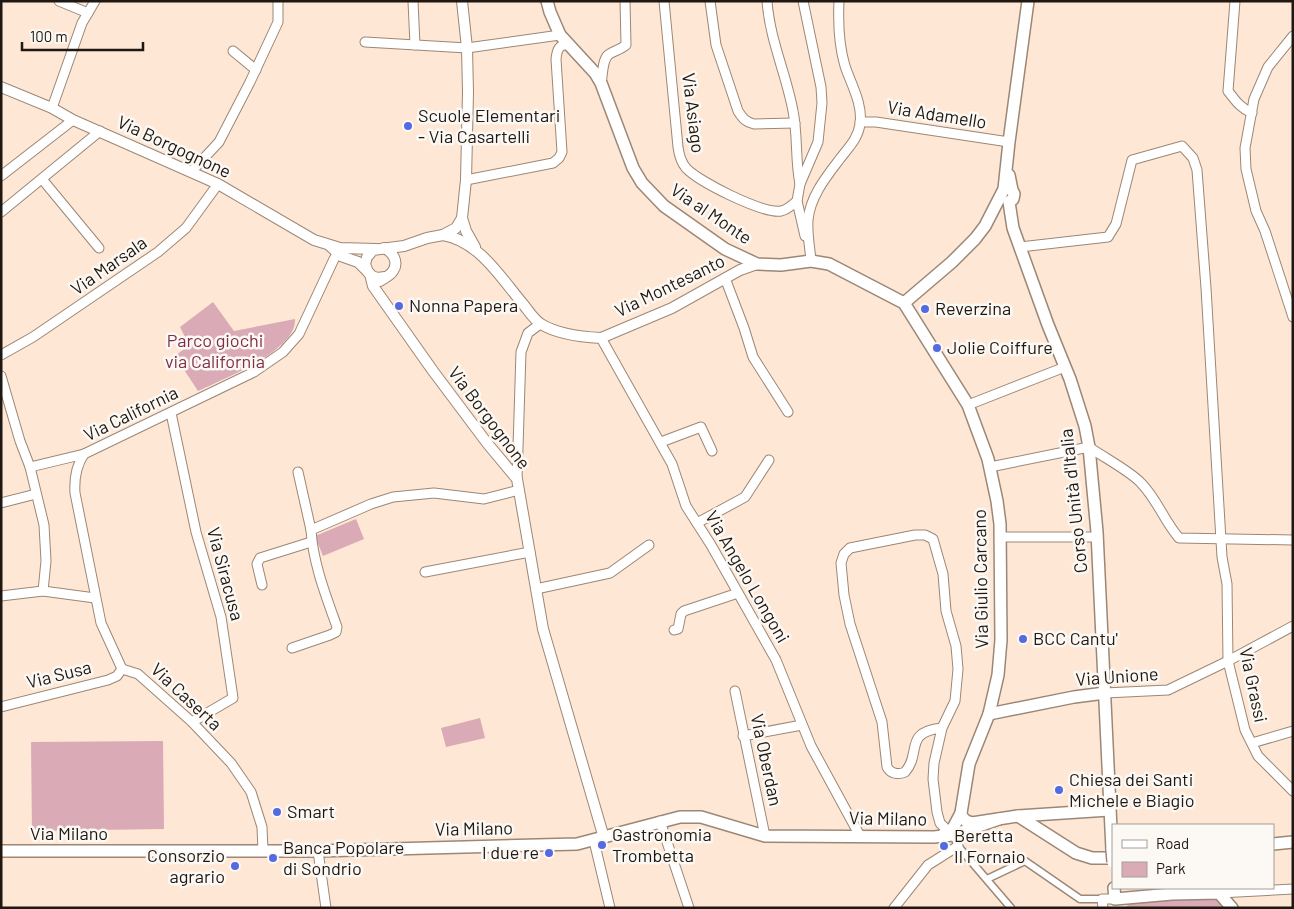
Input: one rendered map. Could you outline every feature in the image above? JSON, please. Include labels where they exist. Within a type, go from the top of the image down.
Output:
[{"type":"main road","name":"Via al Monte","points":[[547,1],[560,35],[594,73],[601,84],[632,168],[642,183],[669,210],[742,263],[781,265],[810,256],[904,303]]},
{"type":"main road","points":[[904,303],[952,262],[975,239],[1006,194],[1009,142],[1028,1]]},
{"type":"main road","name":"Corso Unità d'Italia","points":[[1006,194],[1013,228],[1065,367],[1085,426],[1089,447],[1097,537],[1112,857]]},
{"type":"main road","name":"Via Giulio Carcano","points":[[904,303],[968,404],[990,467],[997,501],[1001,537],[1001,640],[998,675],[989,714],[969,764],[961,813]]},
{"type":"main road","name":"Via Unione","points":[[989,714],[1074,697],[1105,693]]},
{"type":"main road","points":[[961,813],[961,816],[966,821],[972,823],[1018,816],[1109,810]]},
{"type":"main road","points":[[948,834],[961,813]]},
{"type":"main road","points":[[1018,816],[1076,853],[1092,858],[1112,857]]},
{"type":"main road","name":"Via Milano","points":[[1,851],[318,851],[577,844],[680,817],[701,817],[765,836],[912,838],[948,834],[999,819]]},
{"type":"main road","points":[[1274,844],[1293,842]]},
{"type":"main road","points":[[1115,898],[1219,893],[1232,908]]},
{"type":"street","points":[[59,1],[88,13]]},
{"type":"street","points":[[52,108],[82,23],[95,1]]},
{"type":"street","points":[[191,172],[219,142],[256,70],[278,22],[278,1]]},
{"type":"street","points":[[413,1],[415,45]]},
{"type":"street","points":[[462,1],[467,48],[468,92],[466,180],[462,218],[466,231],[478,251],[540,324],[528,333],[520,352],[517,479]]},
{"type":"street","points":[[601,84],[605,60],[609,54],[620,50],[626,44],[625,1]]},
{"type":"street","name":"Via Asiago","points":[[664,1],[680,160],[687,169],[702,180],[760,207],[780,211],[798,201]]},
{"type":"street","points":[[710,1],[716,46],[738,111],[743,119],[748,123],[754,124],[795,123]]},
{"type":"street","points":[[768,1],[774,45],[793,109],[797,168],[800,184]]},
{"type":"street","points":[[803,1],[821,87],[822,103],[818,142],[800,184],[798,201],[802,228],[810,256]]},
{"type":"street","points":[[810,256],[808,218],[812,203],[830,172],[855,138],[860,122],[855,92],[845,64],[839,1]]},
{"type":"street","points":[[1235,1],[1228,91],[1244,110],[1252,113]]},
{"type":"street","points":[[366,42],[467,48],[560,35]]},
{"type":"street","points":[[1293,36],[1268,68],[1254,99],[1246,148],[1246,169],[1256,211],[1265,231],[1293,317]]},
{"type":"street","points":[[466,180],[552,163],[559,158],[562,152],[556,58],[557,50],[561,46],[565,44],[570,45]]},
{"type":"street","points":[[232,51],[256,70]]},
{"type":"street","name":"Via Borgognone","points":[[1,87],[52,108],[73,120],[218,184],[302,234],[342,252],[369,273],[376,292],[481,435],[517,479],[543,629],[599,839]]},
{"type":"street","points":[[1,176],[73,120]]},
{"type":"street","name":"Via Adamello","points":[[860,122],[876,122],[1009,142]]},
{"type":"street","points":[[1,212],[100,131]]},
{"type":"street","name":"Via Grassi","points":[[1020,246],[1108,237],[1116,224],[1132,160],[1182,146],[1193,158],[1197,170],[1222,556],[1227,584],[1228,661],[1245,730],[1258,756],[1293,791]]},
{"type":"street","points":[[42,179],[99,248]]},
{"type":"street","name":"Via Marsala","points":[[1,355],[33,337],[158,252],[186,228],[218,184]]},
{"type":"street","points":[[443,235],[456,228],[462,218]]},
{"type":"street","points":[[443,235],[462,240],[478,251]]},
{"type":"street","name":"Via Borgognone","points":[[342,252],[398,247],[443,235]]},
{"type":"street","points":[[376,292],[381,280],[393,272],[400,253],[415,243]]},
{"type":"street","points":[[385,278],[376,278],[369,273],[365,264],[370,252],[380,249],[392,253],[396,262]]},
{"type":"street","name":"Via California","points":[[95,598],[74,493],[77,465],[84,454],[254,372],[283,352],[299,334],[333,263],[342,252]]},
{"type":"street","name":"Via Montesanto","points":[[540,324],[556,331],[601,338],[672,308],[725,278],[742,263]]},
{"type":"street","points":[[725,278],[753,357],[788,412]]},
{"type":"street","name":"Via Angelo Longoni","points":[[601,338],[651,428],[661,442],[672,464],[686,506],[711,544],[776,660],[811,746],[860,836]]},
{"type":"street","points":[[968,404],[1065,367]]},
{"type":"street","points":[[2,382],[30,467],[44,524],[46,561],[43,591]]},
{"type":"street","name":"Via Siracusa","points":[[171,413],[196,532],[221,617],[233,698],[192,722]]},
{"type":"street","points":[[661,442],[701,427],[712,451]]},
{"type":"street","points":[[990,467],[1089,447],[1140,482],[1155,500],[1171,529],[1179,538],[1293,540]]},
{"type":"street","points":[[30,467],[84,454]]},
{"type":"street","points":[[697,523],[745,497],[769,460]]},
{"type":"street","points":[[292,648],[330,635],[336,632],[337,627],[328,602],[312,542],[298,472]]},
{"type":"street","points":[[311,530],[371,504],[393,497],[434,493],[484,499],[519,490]]},
{"type":"street","points":[[1,503],[36,494]]},
{"type":"street","points":[[942,728],[929,729],[922,733],[916,741],[912,762],[905,772],[896,774],[889,771],[882,722],[850,624],[844,595],[841,564],[844,554],[850,548],[915,535],[925,535],[934,539],[943,574],[946,610],[956,646],[958,669],[955,701],[942,728],[934,763],[933,779],[936,812],[948,834],[1011,908]]},
{"type":"street","points":[[1001,537],[1097,537]]},
{"type":"street","points":[[262,585],[257,564],[260,558],[312,542]]},
{"type":"street","points":[[536,589],[610,573],[649,545]]},
{"type":"street","points":[[425,572],[530,552]]},
{"type":"street","points":[[1,596],[43,591],[95,598]]},
{"type":"street","points":[[674,630],[678,629],[681,614],[684,611],[738,592]]},
{"type":"street","name":"Via Caserta","points":[[95,598],[101,623],[122,669],[138,674],[192,722],[231,763],[251,792],[262,828],[263,851]]},
{"type":"street","name":"Via Unione","points":[[1105,693],[1168,690],[1228,661],[1293,626]]},
{"type":"street","name":"Via Susa","points":[[1,707],[108,680],[117,676],[122,669]]},
{"type":"street","name":"Via Oberdan","points":[[735,691],[765,836]]},
{"type":"street","points":[[744,736],[802,724]]},
{"type":"street","points":[[1252,743],[1293,731]]},
{"type":"street","points":[[660,821],[689,908]]},
{"type":"street","points":[[599,839],[610,908]]},
{"type":"street","points":[[894,908],[928,865],[958,846]]},
{"type":"street","points":[[318,851],[326,908]]},
{"type":"street","points":[[987,879],[1025,860],[1080,899],[1102,903],[1115,898]]},
{"type":"street","points":[[1219,893],[1293,889]]},
{"type":"green space","name":"Parco giochi via California","points":[[213,302],[234,331],[295,319],[292,331],[272,353],[198,391],[175,356],[189,345],[180,327]]},
{"type":"green space","points":[[356,519],[364,539],[323,556],[315,536]]},
{"type":"green space","points":[[480,718],[485,738],[446,747],[441,728]]},
{"type":"green space","points":[[163,741],[164,829],[32,831],[31,742]]},
{"type":"green space","points":[[1218,896],[1227,908],[1125,908],[1132,901]]},
{"type":"place","name":"Scuole Elementari - Via Casartelli","points":[[408,126]]},
{"type":"place","name":"Nonna Papera","points":[[399,306]]},
{"type":"place","name":"Reverzina","points":[[925,309]]},
{"type":"place","name":"Jolie Coiffure","points":[[937,348]]},
{"type":"place","name":"BCC Cantu'","points":[[1023,639]]},
{"type":"place","name":"Chiesa dei Santi Michele e Biagio","points":[[1059,790]]},
{"type":"place","name":"Smart","points":[[277,812]]},
{"type":"place","name":"Gastronomia Trombetta","points":[[602,845]]},
{"type":"place","name":"Beretta Il Fornaio","points":[[944,846]]},
{"type":"place","name":"I due re","points":[[549,853]]},
{"type":"place","name":"Banca Popolare di Sondrio","points":[[273,858]]},
{"type":"place","name":"Consorzio agrario","points":[[235,866]]}]
